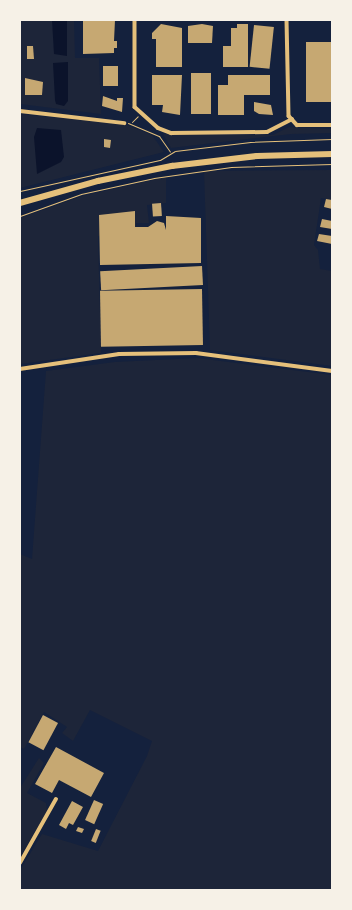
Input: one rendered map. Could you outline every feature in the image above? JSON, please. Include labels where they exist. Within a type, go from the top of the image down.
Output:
[{"type":"main road","points":[[20,203],[172,166],[257,156],[331,154]]},
{"type":"street","points":[[135,20],[133,98],[140,115],[171,133],[267,132],[292,119]]},
{"type":"street","points":[[287,20],[288,106],[292,119],[297,125],[332,125]]},
{"type":"street","points":[[20,111],[124,122]]},
{"type":"street","points":[[20,369],[119,354],[196,353],[332,371]]},
{"type":"street","points":[[20,864],[56,799]]},
{"type":"path","points":[[132,123],[140,115]]},
{"type":"path","points":[[124,122],[132,123],[159,136],[170,152]]},
{"type":"path","points":[[20,191],[160,160],[170,152],[250,142],[332,139]]},
{"type":"path","points":[[20,216],[88,192],[154,178],[251,165],[332,164]]},
{"type":"shaded area","points":[[20,20],[74,20],[75,58],[99,58],[101,114],[20,104]]},
{"type":"shaded area","points":[[52,20],[67,20],[67,56],[54,54]]},
{"type":"shaded area","points":[[68,62],[68,101],[64,106],[56,104],[53,63]]},
{"type":"shaded area","points":[[20,114],[127,125],[152,135],[164,152],[20,188]]},
{"type":"shaded area","points":[[289,127],[332,129],[332,133],[291,134],[171,148],[163,134],[273,135]]},
{"type":"shaded area","points":[[37,128],[61,130],[64,157],[61,162],[37,174],[34,137]]},
{"type":"shaded area","points":[[332,170],[332,200],[321,198],[314,245],[318,250],[320,269],[332,271],[332,366],[210,350],[204,171]]},
{"type":"shaded area","points":[[166,177],[166,203],[147,205],[149,223],[136,223],[137,235],[98,236],[101,353],[20,364],[20,218],[82,196]]},
{"type":"shaded area","points":[[197,358],[332,375],[332,890],[20,890],[20,870],[42,834],[98,851],[147,756],[152,741],[90,710],[73,741],[62,733],[67,727],[44,712],[24,749],[20,747],[20,554],[32,559],[46,371],[115,362]]},
{"type":"shaded area","points":[[39,758],[44,763],[27,793],[46,803],[47,811],[20,857],[20,788]]},
{"type":"building","points":[[83,20],[115,20],[114,41],[117,41],[117,48],[114,48],[114,53],[83,54]]},
{"type":"building","points":[[161,24],[182,28],[182,67],[156,67],[156,39],[152,39],[152,33]]},
{"type":"building","points":[[202,24],[213,26],[212,43],[188,43],[188,26]]},
{"type":"building","points":[[237,24],[248,24],[248,67],[223,67],[223,46],[231,46],[231,28],[237,28]]},
{"type":"building","points":[[254,25],[274,27],[270,69],[250,67]]},
{"type":"building","points":[[306,42],[332,42],[332,102],[306,102]]},
{"type":"building","points":[[27,46],[33,46],[34,59],[27,59]]},
{"type":"building","points":[[103,66],[118,66],[118,86],[103,86]]},
{"type":"building","points":[[191,73],[211,73],[211,114],[191,114]]},
{"type":"building","points":[[152,75],[182,75],[180,115],[162,112],[163,105],[152,105]]},
{"type":"building","points":[[228,75],[270,75],[270,95],[244,95],[244,115],[218,115],[218,85],[228,85]]},
{"type":"building","points":[[25,78],[43,82],[42,95],[25,95]]},
{"type":"building","points":[[103,96],[117,101],[117,98],[123,98],[122,112],[102,106]]},
{"type":"building","points":[[254,102],[271,105],[273,115],[259,114],[254,111]]},
{"type":"building","points":[[104,139],[111,140],[110,148],[104,147]]},
{"type":"building","points":[[326,199],[332,200],[332,209],[324,207]]},
{"type":"building","points":[[161,203],[162,216],[153,217],[152,204]]},
{"type":"building","points":[[135,211],[135,227],[148,227],[157,221],[164,223],[166,230],[166,216],[201,218],[201,263],[100,265],[99,215]]},
{"type":"building","points":[[322,219],[332,221],[332,229],[320,227]]},
{"type":"building","points":[[319,234],[332,236],[332,244],[317,241]]},
{"type":"building","points":[[202,266],[203,285],[101,290],[100,271]]},
{"type":"building","points":[[202,289],[203,345],[101,347],[100,291]]},
{"type":"building","points":[[43,715],[58,723],[43,750],[28,742]]},
{"type":"building","points":[[56,747],[104,773],[91,797],[59,780],[52,793],[35,784]]},
{"type":"building","points":[[94,800],[103,804],[94,824],[85,820]]},
{"type":"building","points":[[72,801],[83,807],[73,825],[69,823],[66,829],[59,825]]},
{"type":"building","points":[[78,827],[84,829],[82,833],[76,831]]},
{"type":"building","points":[[96,829],[101,831],[96,843],[91,841]]}]
